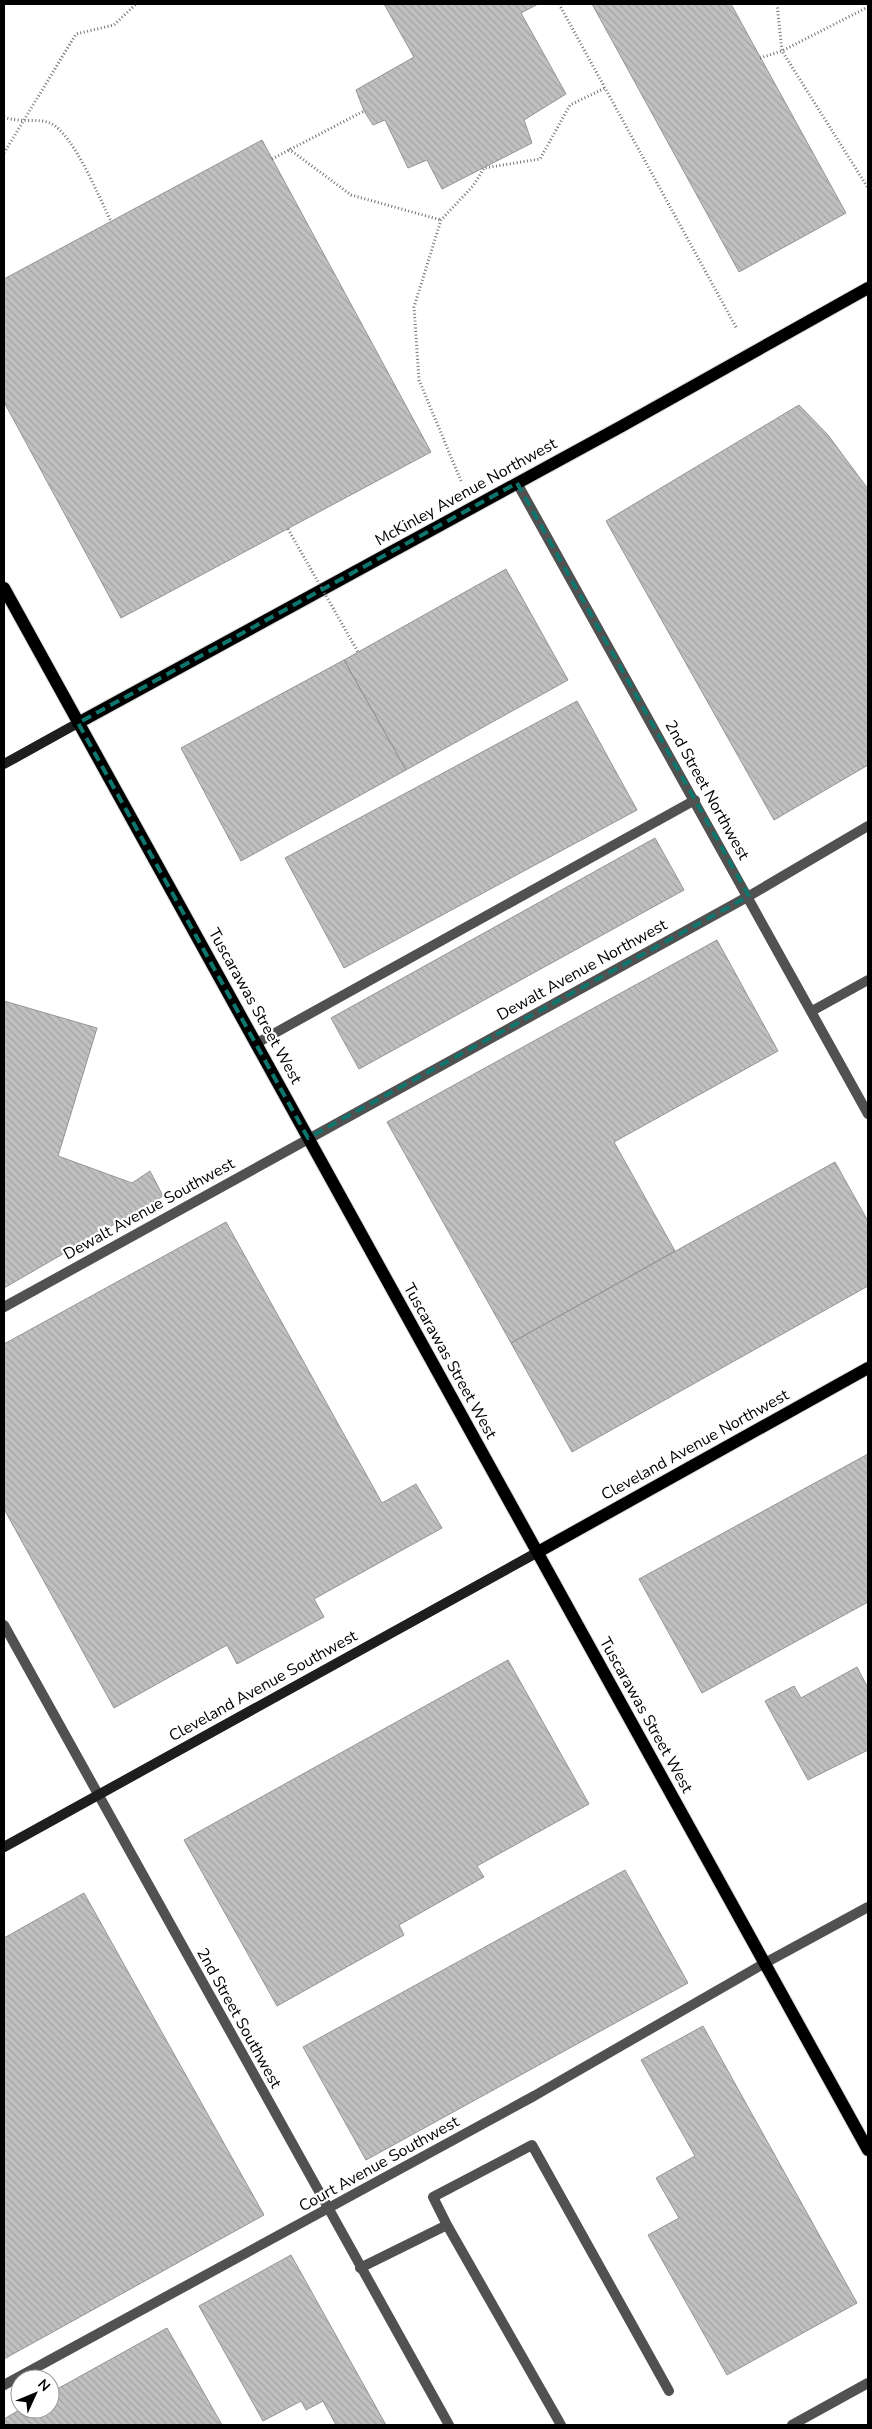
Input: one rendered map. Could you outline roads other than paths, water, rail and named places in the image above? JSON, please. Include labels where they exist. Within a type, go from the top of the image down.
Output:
[{"type":"main road","name":"McKinley Avenue Northwest","points":[[78,723],[517,483],[868,288]]},
{"type":"main road","name":"Tuscarawas Street West","points":[[4,588],[258,1043],[308,1138],[868,2150]]},
{"type":"main road","points":[[4,764],[78,723]]},
{"type":"main road","name":"Cleveland Avenue Northwest","points":[[538,1552],[868,1368]]},
{"type":"main road","name":"Cleveland Avenue Southwest","points":[[4,1847],[538,1552]]},
{"type":"street","name":"2nd Street Northwest","points":[[517,483],[868,1114]]},
{"type":"street","points":[[258,1043],[695,800]]},
{"type":"street","name":"Dewalt Avenue Northwest","points":[[308,1138],[748,896],[868,826]]},
{"type":"street","points":[[812,1011],[868,980]]},
{"type":"street","name":"Dewalt Avenue Southwest","points":[[4,1307],[308,1138]]},
{"type":"street","name":"2nd Street Southwest","points":[[4,1624],[327,2209],[449,2425]]},
{"type":"street","name":"Court Avenue Southwest","points":[[4,2385],[542,2091],[765,1963],[868,1907]]},
{"type":"street","points":[[561,2425],[447,2225],[434,2197],[532,2145],[670,2391]]},
{"type":"street","points":[[360,2268],[447,2225]]},
{"type":"street","points":[[792,2425],[868,2383]]}]
